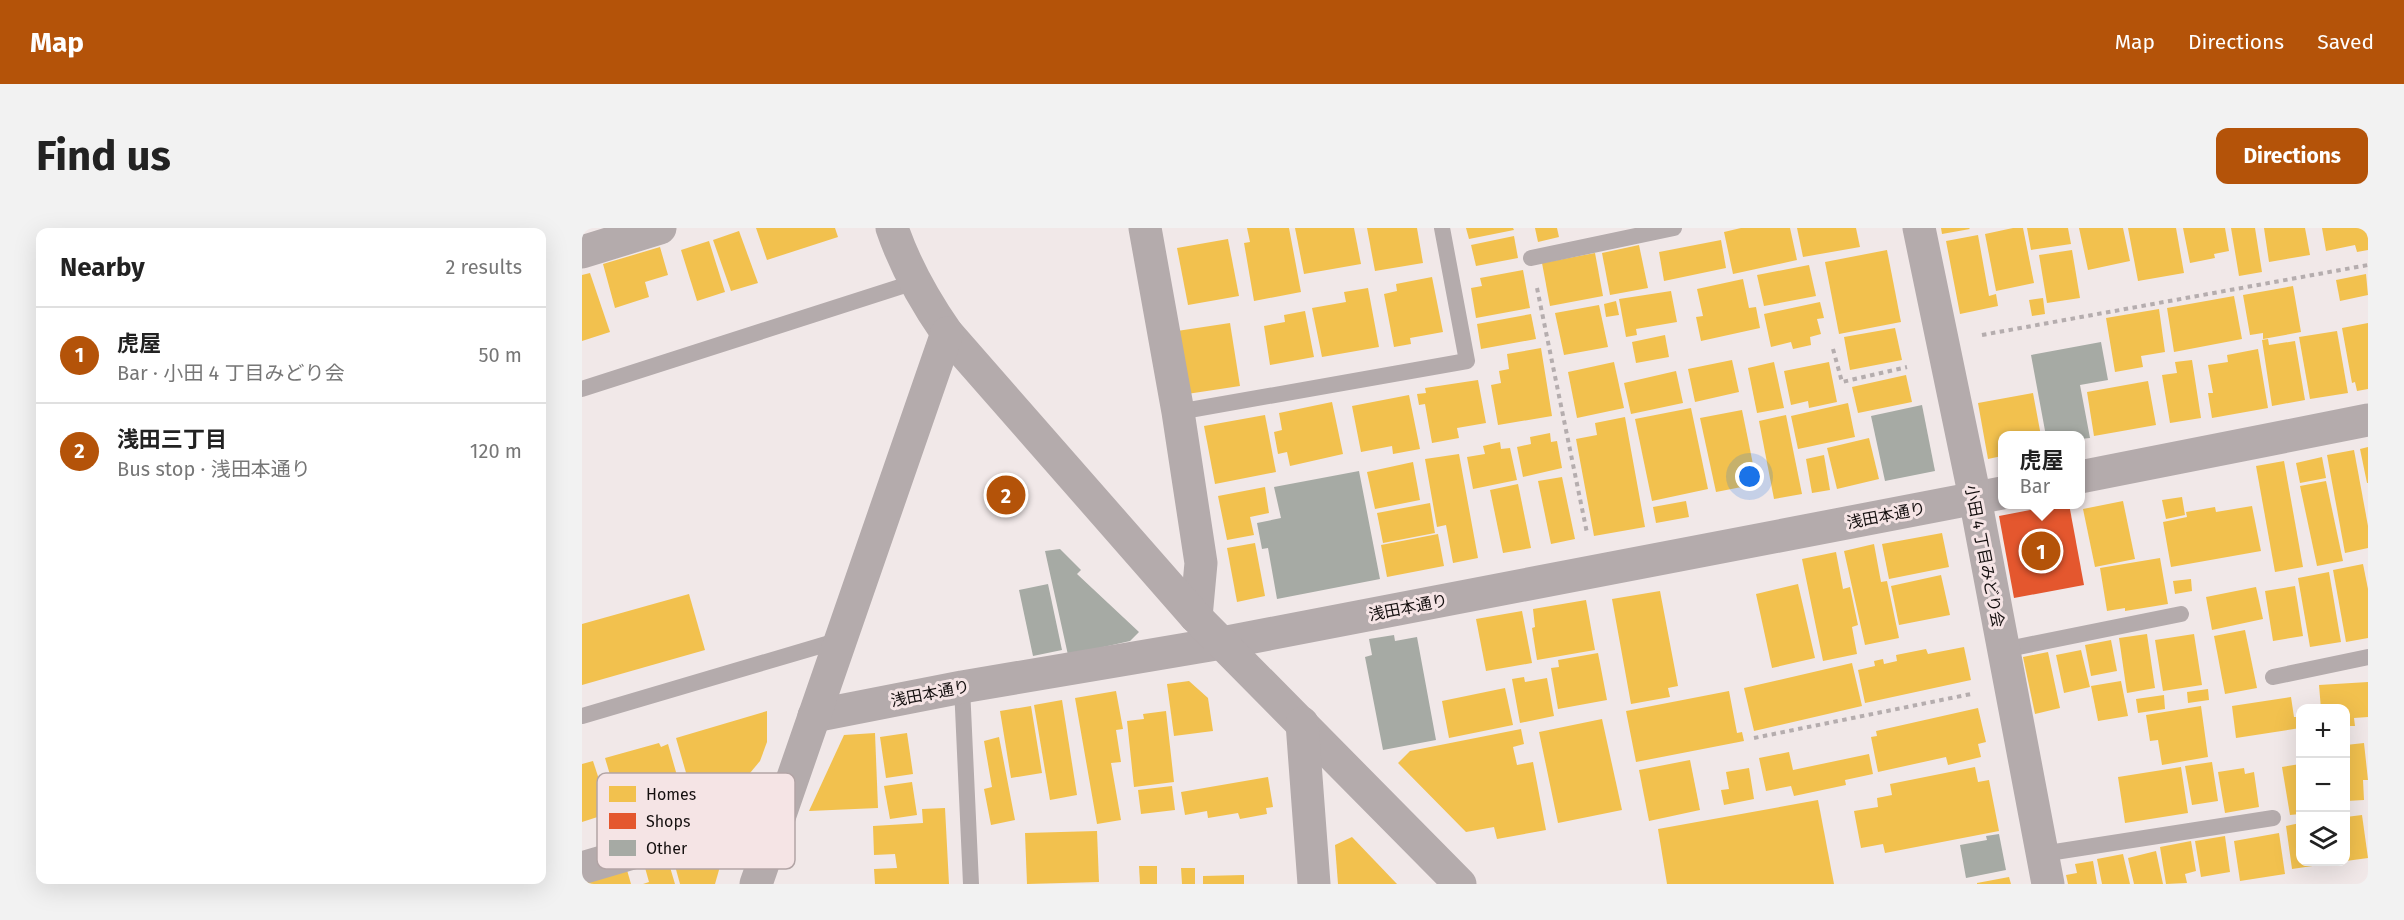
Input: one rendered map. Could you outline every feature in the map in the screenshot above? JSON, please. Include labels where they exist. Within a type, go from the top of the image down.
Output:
[{"type":"street","points":[[582,252],[660,228]]},
{"type":"street","points":[[892,228],[901,254],[915,282],[947,333],[1196,617],[1460,884]]},
{"type":"street","points":[[1145,228],[1179,412],[1201,563],[1196,617]]},
{"type":"street","name":"小田 4 丁目みどり会","points":[[1919,228],[1945,351],[1988,495],[2003,650],[2045,869]]},
{"type":"street","points":[[794,773],[947,333]]},
{"type":"street","points":[[2085,476],[2368,420]]},
{"type":"street","name":"浅田本通り","points":[[814,716],[962,687],[1222,643],[1988,495]]},
{"type":"street","points":[[1302,723],[1314,884]]},
{"type":"street","points":[[582,868],[597,864]]},
{"type":"street","points":[[756,884],[761,869]]},
{"type":"lane","points":[[1179,412],[1467,361],[1442,228]]},
{"type":"lane","points":[[1531,258],[1674,228]]},
{"type":"lane","points":[[582,389],[915,282]]},
{"type":"lane","points":[[2003,650],[2181,614]]},
{"type":"lane","points":[[582,716],[840,640]]},
{"type":"lane","points":[[2273,677],[2368,657]]},
{"type":"lane","points":[[962,687],[971,884]]},
{"type":"lane","points":[[2045,869],[2273,818]]},
{"type":"path","points":[[1531,258],[1595,571]]},
{"type":"path","points":[[1833,349],[1842,382],[1945,351],[2368,265]]},
{"type":"path","points":[[1754,738],[2010,686]]},
{"type":"building: Homes","points":[[756,228],[835,228],[838,237],[767,260]]},
{"type":"building: Homes","points":[[1247,228],[1289,228],[1301,292],[1254,301],[1244,243],[1250,242]]},
{"type":"building: Homes","points":[[1295,228],[1354,228],[1361,264],[1304,274]]},
{"type":"building: Homes","points":[[1367,228],[1417,228],[1423,263],[1375,271]]},
{"type":"building: Homes","points":[[1466,228],[1513,228],[1514,230],[1469,239]]},
{"type":"building: Homes","points":[[1535,228],[1557,228],[1559,237],[1538,242]]},
{"type":"building: Homes","points":[[1741,228],[1790,228],[1797,260],[1733,274],[1724,232]]},
{"type":"building: Homes","points":[[1797,228],[1856,228],[1860,247],[1803,257]]},
{"type":"building: Homes","points":[[1941,228],[1969,228],[1970,229],[1942,234]]},
{"type":"building: Homes","points":[[2023,228],[2034,283],[1996,291],[1985,234]]},
{"type":"building: Homes","points":[[2027,228],[2068,228],[2071,244],[2031,250]]},
{"type":"building: Homes","points":[[2079,228],[2123,228],[2130,261],[2088,270]]},
{"type":"building: Homes","points":[[2128,228],[2176,228],[2184,273],[2138,281]]},
{"type":"building: Homes","points":[[2183,228],[2225,228],[2229,251],[2214,254],[2215,258],[2190,263]]},
{"type":"building: Homes","points":[[2231,228],[2255,228],[2262,272],[2239,276]]},
{"type":"building: Homes","points":[[2264,228],[2305,228],[2310,255],[2269,262]]},
{"type":"building: Homes","points":[[2322,228],[2368,228],[2368,250],[2357,252],[2355,245],[2326,251]]},
{"type":"building: Homes","points":[[739,231],[758,283],[731,291],[713,240]]},
{"type":"building: Homes","points":[[1978,235],[1989,296],[1996,294],[1998,306],[1960,314],[1946,241]]},
{"type":"building: Homes","points":[[1514,236],[1518,258],[1476,266],[1471,245]]},
{"type":"building: Homes","points":[[1228,239],[1239,296],[1188,305],[1177,248]]},
{"type":"building: Homes","points":[[1721,240],[1726,268],[1664,281],[1659,252]]},
{"type":"building: Homes","points":[[709,241],[725,292],[697,301],[681,250]]},
{"type":"building: Homes","points":[[1639,245],[1648,288],[1610,295],[1602,253]]},
{"type":"building: Homes","points":[[660,247],[668,275],[645,282],[649,297],[615,308],[603,264]]},
{"type":"building: Homes","points":[[1887,250],[1901,322],[1839,334],[1825,262]]},
{"type":"building: Homes","points":[[2072,250],[2080,298],[2047,303],[2039,255]]},
{"type":"building: Homes","points":[[1595,253],[1603,296],[1550,306],[1542,263]]},
{"type":"building: Homes","points":[[1809,265],[1816,296],[1764,306],[1757,275]]},
{"type":"building: Homes","points":[[1523,270],[1530,308],[1476,318],[1471,288],[1482,286],[1480,278]]},
{"type":"building: Homes","points":[[590,273],[610,332],[582,341],[582,275]]},
{"type":"building: Homes","points":[[2366,274],[2368,295],[2340,301],[2336,280]]},
{"type":"building: Homes","points":[[1432,277],[1443,332],[1410,338],[1411,344],[1394,347],[1384,294],[1397,291],[1396,284]]},
{"type":"building: Homes","points":[[1743,279],[1749,308],[1756,307],[1760,328],[1701,341],[1696,317],[1703,316],[1697,289]]},
{"type":"building: Homes","points":[[2293,286],[2301,332],[2263,339],[2263,333],[2250,335],[2243,295]]},
{"type":"building: Homes","points":[[1368,288],[1379,347],[1322,357],[1312,308],[1346,302],[1344,292]]},
{"type":"building: Homes","points":[[1671,291],[1677,322],[1636,329],[1637,335],[1626,337],[1619,299]]},
{"type":"building: Homes","points":[[2234,296],[2242,339],[2174,352],[2167,308]]},
{"type":"building: Homes","points":[[2043,298],[2045,314],[2032,316],[2029,300]]},
{"type":"building: Homes","points":[[1616,301],[1619,315],[1606,317],[1604,304]]},
{"type":"building: Homes","points":[[1820,302],[1824,318],[1817,319],[1821,334],[1810,337],[1811,345],[1793,349],[1791,342],[1771,347],[1764,314]]},
{"type":"building: Homes","points":[[1599,305],[1608,347],[1564,355],[1555,313]]},
{"type":"building: Homes","points":[[2159,309],[2165,352],[2141,356],[2143,367],[2115,372],[2106,318]]},
{"type":"building: Homes","points":[[1305,311],[1314,357],[1270,365],[1264,326],[1285,322],[1284,315]]},
{"type":"building: Homes","points":[[1531,314],[1536,339],[1481,349],[1477,324]]},
{"type":"building: Homes","points":[[1230,323],[1240,386],[1187,394],[1177,331]]},
{"type":"building: Homes","points":[[2368,323],[2368,389],[2357,391],[2355,382],[2352,383],[2342,328]]},
{"type":"building: Homes","points":[[1895,328],[1902,360],[1850,370],[1844,337]]},
{"type":"building: Homes","points":[[2337,331],[2348,393],[2310,399],[2299,337]]},
{"type":"building: Homes","points":[[1665,335],[1669,357],[1636,363],[1632,342]]},
{"type":"building: Homes","points":[[2268,339],[2269,345],[2295,341],[2305,400],[2272,406],[2262,340]]},
{"type":"building: Homes","points":[[1541,348],[1552,416],[1498,425],[1491,385],[1501,383],[1499,371],[1509,369],[1507,354]]},
{"type":"building: Homes","points":[[2258,349],[2268,408],[2212,418],[2208,393],[2213,393],[2208,365],[2228,362],[2227,355]]},
{"type":"building: Homes","points":[[1732,360],[1739,392],[1695,402],[1688,369]]},
{"type":"building: Homes","points":[[2192,360],[2201,418],[2170,423],[2162,375],[2177,373],[2175,362]]},
{"type":"building: Homes","points":[[1614,362],[1624,408],[1577,418],[1568,372]]},
{"type":"building: Homes","points":[[1774,362],[1784,408],[1757,413],[1748,368]]},
{"type":"building: Homes","points":[[1829,362],[1837,402],[1809,408],[1808,401],[1791,405],[1784,371]]},
{"type":"building: Homes","points":[[1676,371],[1683,403],[1631,414],[1624,383]]},
{"type":"building: Homes","points":[[1906,375],[1912,402],[1858,413],[1852,387]]},
{"type":"building: Homes","points":[[1478,380],[1486,423],[1457,428],[1459,438],[1432,443],[1425,404],[1419,405],[1417,394],[1426,393],[1425,388]]},
{"type":"building: Homes","points":[[2148,381],[2156,425],[2094,436],[2087,392]]},
{"type":"building: Homes","points":[[2033,393],[2040,431],[1998,431],[1998,457],[1988,459],[1978,403]]},
{"type":"building: Homes","points":[[1409,395],[1420,449],[1393,454],[1392,446],[1361,452],[1352,406]]},
{"type":"building: Homes","points":[[1332,402],[1343,454],[1290,466],[1287,452],[1278,454],[1274,432],[1282,430],[1279,413]]},
{"type":"building: Homes","points":[[1848,403],[1855,437],[1798,449],[1791,416]]},
{"type":"building: Homes","points":[[1691,408],[1708,489],[1652,501],[1635,419]]},
{"type":"building: Homes","points":[[1742,410],[1757,484],[1716,492],[1700,418]]},
{"type":"building: Homes","points":[[1265,415],[1276,472],[1215,484],[1204,426]]},
{"type":"building: Homes","points":[[1786,415],[1802,494],[1774,499],[1759,421]]},
{"type":"building: Homes","points":[[1625,417],[1645,527],[1594,536],[1576,439],[1597,435],[1595,423]]},
{"type":"building: Homes","points":[[1550,433],[1551,442],[1557,441],[1562,468],[1523,477],[1517,447],[1531,444],[1530,437]]},
{"type":"building: Homes","points":[[1869,438],[1879,479],[1837,489],[1827,448]]},
{"type":"building: Homes","points":[[1500,442],[1501,449],[1510,448],[1517,480],[1473,489],[1467,457],[1485,454],[1483,446]]},
{"type":"building: Homes","points":[[2368,447],[2368,483],[2367,483],[2360,449]]},
{"type":"building: Homes","points":[[2354,450],[2368,526],[2368,548],[2345,553],[2327,455]]},
{"type":"building: Homes","points":[[1459,454],[1478,558],[1453,563],[1446,525],[1437,527],[1425,459]]},
{"type":"building: Homes","points":[[1824,455],[1830,490],[1812,493],[1806,459]]},
{"type":"building: Homes","points":[[2322,457],[2326,478],[2300,483],[2296,463]]},
{"type":"building: Homes","points":[[2284,461],[2303,567],[2275,572],[2256,466]]},
{"type":"building: Homes","points":[[1413,462],[1420,500],[1375,509],[1367,472]]},
{"type":"building: Homes","points":[[1562,477],[1575,539],[1551,544],[1538,481]]},
{"type":"building: Homes","points":[[2326,481],[2343,561],[2317,566],[2300,486]]},
{"type":"building: Homes","points":[[1518,484],[1531,548],[1503,553],[1490,490]]},
{"type":"building: Homes","points":[[1265,487],[1269,513],[1250,517],[1254,535],[1227,540],[1218,496]]},
{"type":"building: Homes","points":[[2182,497],[2185,515],[2166,519],[2162,500]]},
{"type":"building: Homes","points":[[1686,501],[1689,517],[1656,523],[1653,507]]},
{"type":"building: Homes","points":[[2123,501],[2135,559],[2095,567],[2083,509]]},
{"type":"building: Homes","points":[[1430,503],[1435,533],[1383,543],[1377,513]]},
{"type":"building: Homes","points":[[2252,506],[2261,551],[2171,567],[2163,522],[2187,517],[2186,512],[2215,507],[2216,512]]},
{"type":"building: Homes","points":[[1942,533],[1949,567],[1889,579],[1882,544]]},
{"type":"building: Homes","points":[[1438,534],[1444,566],[1387,577],[1381,545]]},
{"type":"building: Homes","points":[[1255,543],[1265,596],[1237,602],[1227,548]]},
{"type":"building: Homes","points":[[1874,544],[1881,582],[1887,581],[1899,638],[1865,645],[1844,551]]},
{"type":"building: Homes","points":[[1836,552],[1843,589],[1850,587],[1858,625],[1852,627],[1857,654],[1823,661],[1802,559]]},
{"type":"building: Homes","points":[[2160,558],[2168,604],[2125,611],[2125,608],[2107,611],[2100,568]]},
{"type":"building: Homes","points":[[2363,564],[2368,589],[2368,638],[2346,642],[2333,570]]},
{"type":"building: Homes","points":[[2329,572],[2341,642],[2310,647],[2298,578]]},
{"type":"building: Homes","points":[[1941,575],[1950,615],[1899,625],[1891,586]]},
{"type":"building: Homes","points":[[2191,579],[2192,591],[2175,594],[2173,581]]},
{"type":"building: Homes","points":[[1798,584],[1815,658],[1772,668],[1756,594]]},
{"type":"building: Homes","points":[[2295,586],[2303,636],[2273,641],[2265,591]]},
{"type":"building: Homes","points":[[2256,587],[2263,619],[2212,630],[2206,597]]},
{"type":"building: Homes","points":[[1660,591],[1678,686],[1668,688],[1670,697],[1631,704],[1612,599]]},
{"type":"building: Homes","points":[[689,594],[705,650],[582,685],[582,624]]},
{"type":"building: Homes","points":[[1586,600],[1595,650],[1537,660],[1532,628],[1535,627],[1533,609]]},
{"type":"building: Homes","points":[[1522,611],[1532,663],[1486,671],[1476,619]]},
{"type":"building: Homes","points":[[2245,630],[2257,688],[2225,694],[2214,636]]},
{"type":"building: Homes","points":[[2147,634],[2155,688],[2127,693],[2119,638]]},
{"type":"building: Homes","points":[[2194,634],[2202,685],[2163,691],[2155,640]]},
{"type":"building: Homes","points":[[2111,640],[2117,671],[2091,676],[2085,645]]},
{"type":"building: Homes","points":[[1964,647],[1971,680],[1865,703],[1858,670],[1875,666],[1874,661],[1883,659],[1884,664],[1897,661],[1896,655],[1926,649],[1928,654]]},
{"type":"building: Homes","points":[[2081,650],[2090,687],[2064,693],[2056,655]]},
{"type":"building: Homes","points":[[2048,652],[2060,708],[2035,714],[2023,657]]},
{"type":"building: Homes","points":[[1598,653],[1607,700],[1558,709],[1551,668],[1559,667],[1558,660]]},
{"type":"building: Homes","points":[[1852,663],[1862,706],[1754,731],[1744,688]]},
{"type":"building: Homes","points":[[1524,677],[1525,682],[1547,678],[1554,716],[1520,723],[1512,679]]},
{"type":"building: Homes","points":[[1189,681],[1208,698],[1213,731],[1174,736],[1167,684]]},
{"type":"building: Homes","points":[[2121,681],[2128,716],[2098,721],[2091,686]]},
{"type":"building: Homes","points":[[2368,682],[2368,717],[2354,718],[2355,726],[2350,726],[2350,704],[2321,704],[2319,685]]},
{"type":"building: Homes","points":[[1505,688],[1513,725],[1449,738],[1442,701]]},
{"type":"building: Homes","points":[[2208,689],[2209,700],[2188,703],[2187,692]]},
{"type":"building: Homes","points":[[1116,691],[1123,729],[1116,730],[1121,762],[1111,763],[1121,820],[1097,824],[1075,698]]},
{"type":"building: Homes","points":[[1729,691],[1737,733],[1742,732],[1744,741],[1636,762],[1626,711]]},
{"type":"building: Homes","points":[[2164,695],[2165,709],[2138,713],[2136,699]]},
{"type":"building: Homes","points":[[2291,697],[2294,717],[2296,717],[2296,729],[2236,738],[2232,706]]},
{"type":"building: Homes","points":[[1062,700],[1077,795],[1050,800],[1034,705]]},
{"type":"building: Homes","points":[[1031,706],[1042,773],[1011,778],[1000,711]]},
{"type":"building: Homes","points":[[2201,706],[2208,757],[2162,765],[2158,740],[2150,741],[2146,715]]},
{"type":"building: Homes","points":[[1978,708],[1986,742],[1978,744],[1981,757],[1948,765],[1946,757],[1878,772],[1871,737],[1877,736],[1876,731]]},
{"type":"building: Homes","points":[[767,711],[767,742],[760,761],[750,773],[686,773],[676,738]]},
{"type":"building: Homes","points":[[1166,711],[1174,782],[1134,787],[1127,721],[1144,719],[1143,714]]},
{"type":"building: Homes","points":[[1602,719],[1622,810],[1558,823],[1539,732]]},
{"type":"building: Homes","points":[[1521,729],[1524,744],[1513,747],[1517,765],[1533,762],[1546,830],[1497,839],[1494,827],[1466,832],[1398,763],[1410,751]]},
{"type":"building: Homes","points":[[875,733],[878,808],[809,811],[844,735]]},
{"type":"building: Homes","points":[[907,733],[913,774],[886,778],[880,737]]},
{"type":"building: Homes","points":[[999,737],[1015,820],[991,825],[984,789],[992,787],[984,741]]},
{"type":"building: Homes","points":[[659,743],[661,747],[668,744],[676,773],[609,773],[605,758]]},
{"type":"building: Homes","points":[[2364,743],[2368,780],[2363,780],[2364,800],[2350,801],[2350,745]]},
{"type":"building: Homes","points":[[1789,752],[1793,770],[1869,754],[1873,774],[1845,780],[1846,785],[1794,796],[1791,786],[1766,791],[1759,758]]},
{"type":"building: Homes","points":[[1690,760],[1700,810],[1649,821],[1639,770]]},
{"type":"building: Homes","points":[[593,761],[597,773],[597,817],[582,822],[582,764]]},
{"type":"building: Homes","points":[[2212,762],[2218,801],[2192,805],[2185,766]]},
{"type":"building: Homes","points":[[2296,765],[2296,814],[2290,815],[2282,767]]},
{"type":"building: Homes","points":[[1975,767],[1978,782],[1989,780],[1999,831],[1885,853],[1883,844],[1861,848],[1854,811],[1878,807],[1877,798],[1892,795],[1890,784]]},
{"type":"building: Homes","points":[[2181,767],[2188,813],[2125,823],[2118,777]]},
{"type":"building: Homes","points":[[1749,768],[1754,799],[1724,805],[1721,790],[1729,789],[1726,772]]},
{"type":"building: Homes","points":[[2244,768],[2245,774],[2254,772],[2259,807],[2225,813],[2218,772]]},
{"type":"building: Homes","points":[[1268,777],[1273,807],[1266,808],[1267,814],[1240,819],[1238,813],[1208,818],[1207,811],[1185,815],[1181,792]]},
{"type":"building: Homes","points":[[912,782],[917,815],[890,819],[884,786]]},
{"type":"building: Homes","points":[[1172,786],[1175,810],[1141,814],[1138,790]]},
{"type":"building: Homes","points":[[1818,800],[1834,884],[1667,884],[1658,829]]},
{"type":"building: Homes","points":[[945,808],[949,884],[875,884],[874,869],[897,868],[895,854],[874,855],[873,826],[923,823],[922,809]]},
{"type":"building: Homes","points":[[2362,815],[2368,858],[2350,860],[2350,816]]},
{"type":"building: Homes","points":[[2296,824],[2296,866],[2312,866],[2292,869],[2286,826]]},
{"type":"building: Homes","points":[[1097,831],[1099,882],[1027,884],[1025,833]]},
{"type":"building: Homes","points":[[2279,833],[2285,874],[2240,881],[2234,841]]},
{"type":"building: Homes","points":[[2225,836],[2230,872],[2201,877],[2195,841]]},
{"type":"building: Homes","points":[[1352,837],[1397,884],[1338,884],[1335,845]]},
{"type":"building: Homes","points":[[2191,841],[2196,871],[2185,874],[2187,883],[2166,884],[2160,847]]},
{"type":"building: Homes","points":[[2156,851],[2163,884],[2134,884],[2128,858]]},
{"type":"building: Homes","points":[[2123,854],[2130,884],[2102,884],[2097,859]]},
{"type":"building: Homes","points":[[2093,861],[2097,884],[2068,884],[2066,875],[2077,873],[2075,864]]},
{"type":"building: Homes","points":[[1139,866],[1157,866],[1157,884],[1140,884]]},
{"type":"building: Homes","points":[[1181,868],[1195,868],[1195,884],[1182,884]]},
{"type":"building: Homes","points":[[645,869],[671,869],[675,884],[643,884],[649,882]]},
{"type":"building: Homes","points":[[676,869],[719,869],[715,884],[680,884]]},
{"type":"building: Homes","points":[[627,870],[631,884],[583,884],[583,883]]},
{"type":"building: Homes","points":[[1244,875],[1244,884],[1203,884],[1203,876]]},
{"type":"building: Homes","points":[[2009,877],[2011,884],[1977,884],[1977,883]]},
{"type":"building: Shops","points":[[2035,509],[2070,509],[2084,585],[2014,598],[1999,516]]},
{"type":"building: Other","points":[[2101,342],[2108,380],[2080,385],[2090,438],[2085,438],[2085,431],[2045,431],[2031,355]]},
{"type":"building: Other","points":[[1922,405],[1935,471],[1885,481],[1871,416]]},
{"type":"building: Other","points":[[1359,471],[1380,579],[1277,599],[1268,548],[1262,549],[1257,523],[1281,518],[1274,487]]},
{"type":"building: Other","points":[[1060,549],[1081,570],[1077,574],[1139,632],[1130,641],[1068,655],[1045,551]]},
{"type":"building: Other","points":[[1048,584],[1062,650],[1033,656],[1019,590]]},
{"type":"building: Other","points":[[1394,635],[1395,641],[1417,637],[1436,740],[1383,750],[1365,657],[1372,655],[1369,639]]},
{"type":"building: Other","points":[[1999,834],[2006,870],[1966,878],[1960,845],[1987,840],[1986,836]]},
{"type":"place","name":"浅田三丁目","points":[[1006,495]]},
{"type":"place","name":"虎屋","points":[[2041,551]]}]
